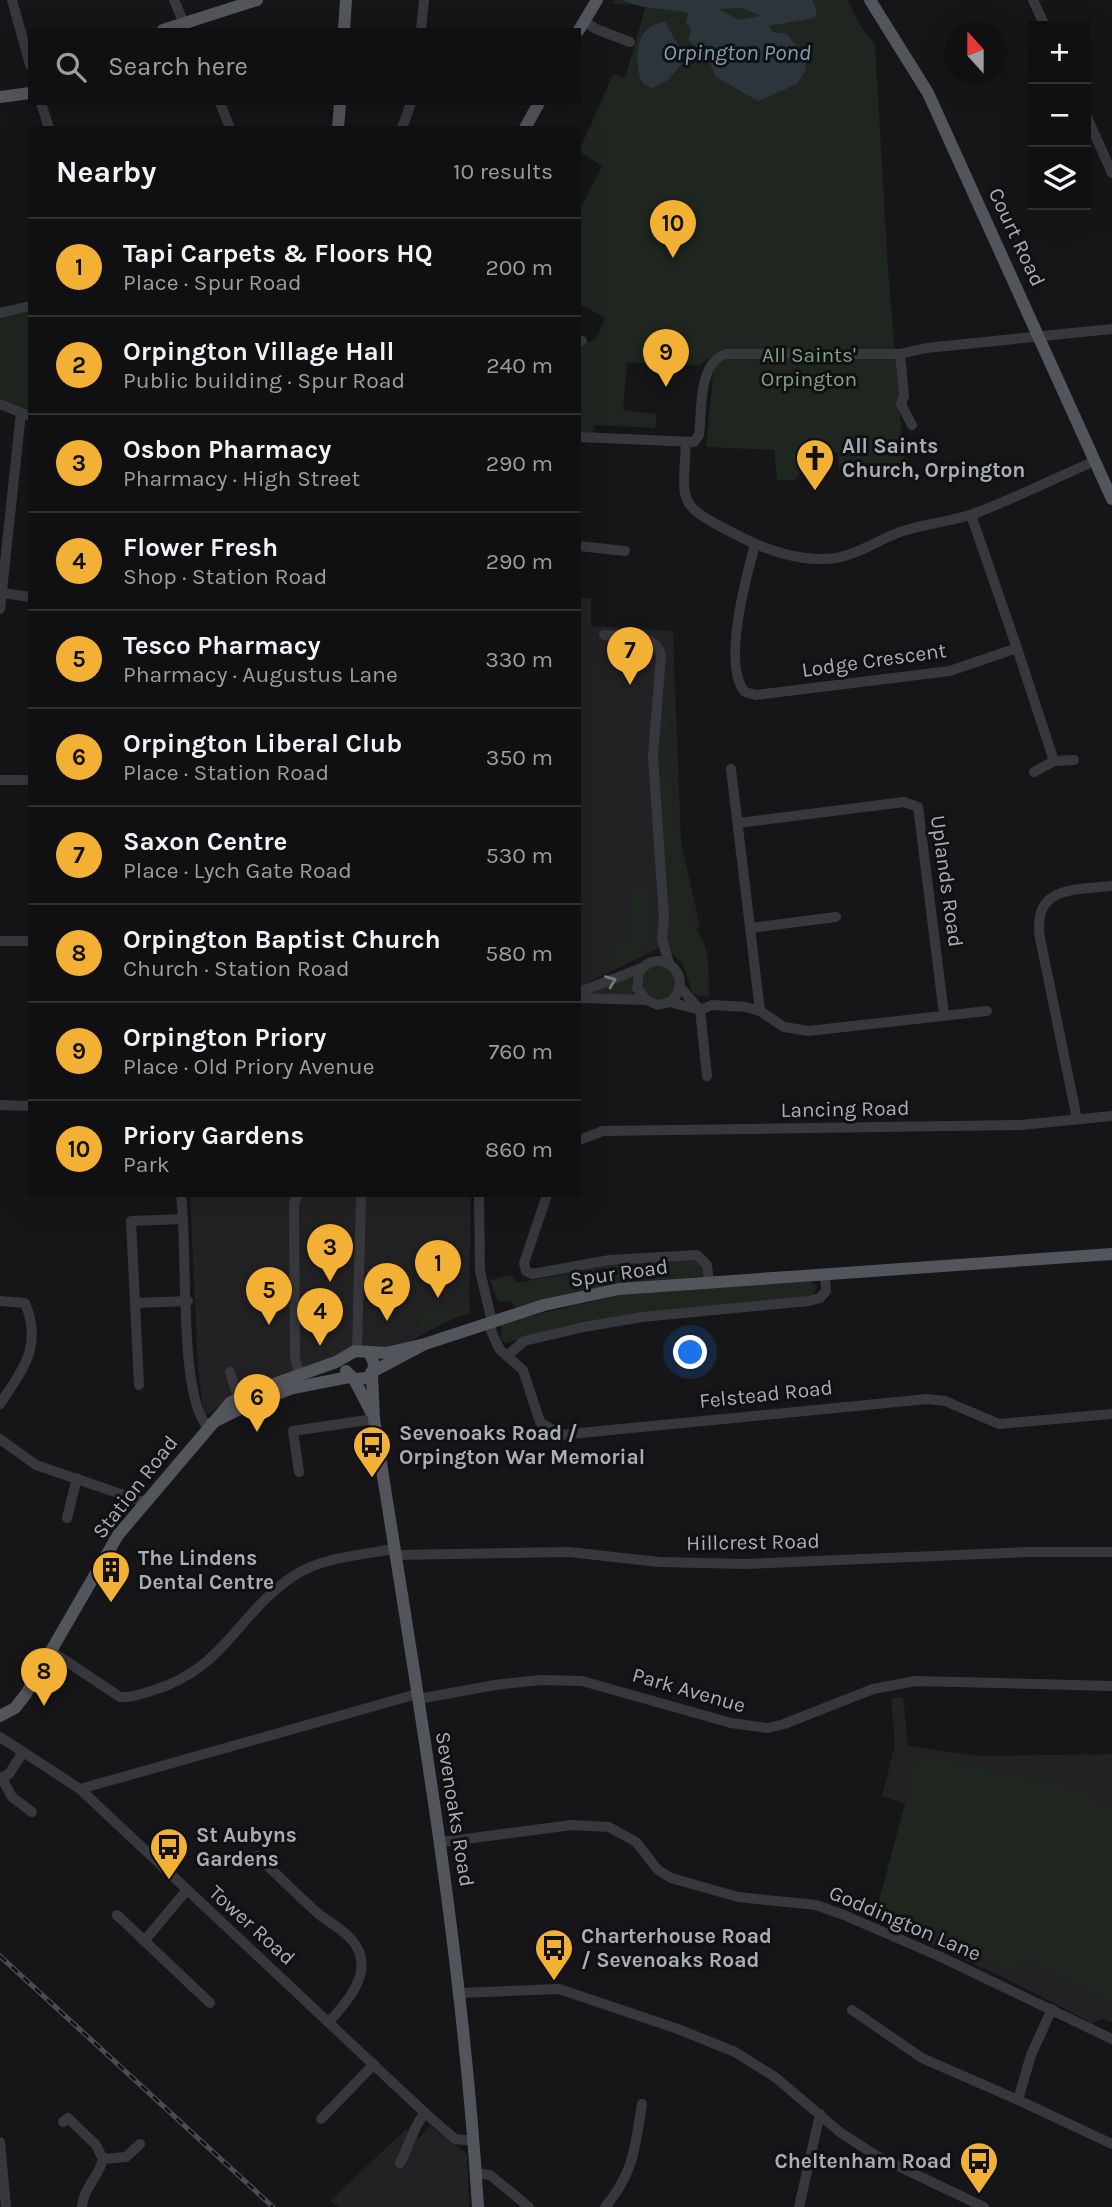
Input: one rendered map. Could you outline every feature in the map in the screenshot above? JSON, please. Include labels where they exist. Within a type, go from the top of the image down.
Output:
[{"type":"main road","points":[[186,25],[257,0]]},
{"type":"main road","points":[[344,28],[346,0]]},
{"type":"main road","points":[[582,26],[597,0]]},
{"type":"main road","name":"Court Road","points":[[870,0],[928,93],[1041,337],[1112,499]]},
{"type":"main road","points":[[0,97],[28,93]]},
{"type":"main road","points":[[338,126],[340,105]]},
{"type":"main road","points":[[526,126],[538,105]]},
{"type":"main road","name":"Spur Road","points":[[358,1354],[386,1353],[425,1344],[544,1305],[619,1289],[1112,1254]]},
{"type":"main road","name":"Spur Road","points":[[373,1373],[425,1344]]},
{"type":"main road","points":[[358,1354],[375,1362],[373,1373],[364,1380],[351,1378],[345,1367],[358,1354]]},
{"type":"main road","name":"Station Road","points":[[0,1716],[22,1699],[110,1548],[144,1502],[210,1425],[239,1404],[299,1375],[358,1354]]},
{"type":"main road","name":"Sevenoaks Road","points":[[373,1373],[374,1419],[442,1842],[460,1993],[478,2207]]},
{"type":"main road","name":"Station Road","points":[[239,1404],[303,1384],[351,1378]]},
{"type":"main road","name":"Sevenoaks Road","points":[[351,1378],[374,1419]]},
{"type":"street","points":[[12,0],[28,58]]},
{"type":"street","points":[[174,0],[186,25]]},
{"type":"street","points":[[421,28],[424,0]]},
{"type":"street","points":[[1033,0],[1043,21]]},
{"type":"street","points":[[582,26],[630,42]]},
{"type":"street","points":[[42,105],[48,126]]},
{"type":"street","points":[[221,105],[229,126]]},
{"type":"street","points":[[403,126],[410,105]]},
{"type":"street","points":[[1091,126],[1112,173]]},
{"type":"street","points":[[0,313],[28,306]]},
{"type":"street","points":[[581,437],[694,442],[699,435],[707,369],[720,356],[900,354],[926,348],[1112,329]]},
{"type":"street","points":[[900,354],[904,396],[901,404],[912,425]]},
{"type":"street","points":[[0,404],[25,414],[0,609]]},
{"type":"street","points":[[686,442],[683,489],[687,502],[696,514],[755,545],[805,557],[834,558],[856,553],[900,532],[971,514],[1096,461]]},
{"type":"street","points":[[971,514],[1054,761]]},
{"type":"street","name":"Lodge Crescent","points":[[755,545],[739,603],[736,675],[745,692],[756,695],[950,671],[1017,648]]},
{"type":"street","points":[[581,546],[625,551]]},
{"type":"street","points":[[1,596],[28,597]]},
{"type":"street","points":[[604,635],[649,639],[658,645],[661,655],[653,756],[664,918],[662,939],[669,963],[678,972],[680,987],[700,1010],[707,1076]]},
{"type":"street","points":[[1034,772],[1054,761],[1074,760]]},
{"type":"street","points":[[731,769],[760,1011]]},
{"type":"street","points":[[0,780],[28,780]]},
{"type":"street","name":"Uplands Road","points":[[738,823],[904,802],[918,807],[944,1016]]},
{"type":"street","points":[[1076,1119],[1038,922],[1039,912],[1055,895],[1112,887]]},
{"type":"street","points":[[750,928],[836,918]]},
{"type":"street","points":[[646,1000],[637,984],[644,966],[662,939]]},
{"type":"street","points":[[0,941],[28,941]]},
{"type":"street","points":[[581,991],[656,961],[669,963]]},
{"type":"street","points":[[670,1002],[680,987]]},
{"type":"street","points":[[581,998],[646,1000],[657,1005],[670,1002],[700,1010],[712,1005],[760,1011],[784,1027],[808,1031],[987,1011]]},
{"type":"street","points":[[0,1105],[28,1105]]},
{"type":"street","name":"Lancing Road","points":[[581,1139],[603,1131],[1021,1125],[1112,1116]]},
{"type":"street","points":[[181,1197],[190,1374],[200,1419],[210,1425]]},
{"type":"street","points":[[358,1354],[360,1197]]},
{"type":"street","name":"Felstead Road","points":[[479,1197],[480,1271],[495,1343],[527,1376],[540,1422],[560,1435],[927,1399],[945,1401],[999,1424],[1112,1414]]},
{"type":"street","points":[[546,1197],[524,1263],[526,1271],[532,1274],[610,1260],[697,1255],[707,1265],[709,1282]]},
{"type":"street","points":[[296,1199],[295,1357],[299,1375]]},
{"type":"street","points":[[139,1385],[131,1221],[183,1219]]},
{"type":"street","points":[[507,1356],[524,1341],[584,1326],[642,1317],[809,1301],[820,1298],[826,1291],[825,1274]]},
{"type":"street","points":[[0,1301],[25,1303],[32,1320],[30,1359],[0,1404]]},
{"type":"street","points":[[135,1303],[188,1301]]},
{"type":"street","points":[[230,1372],[239,1404]]},
{"type":"street","points":[[299,1472],[293,1431],[374,1419]]},
{"type":"street","points":[[0,1439],[36,1465],[144,1502]]},
{"type":"street","points":[[67,1518],[77,1478]]},
{"type":"street","name":"Hillcrest Road","points":[[51,1651],[120,1697],[173,1685],[210,1661],[279,1586],[299,1573],[321,1563],[394,1552],[569,1552],[659,1562],[758,1564],[1029,1552],[1112,1552]]},
{"type":"street","name":"Park Avenue","points":[[80,1789],[417,1696],[506,1684],[582,1681],[732,1723],[768,1728],[873,1689],[915,1681],[1112,1686]]},
{"type":"street","name":"Tower Road","points":[[0,1737],[80,1789],[186,1891],[455,2139],[474,2141]]},
{"type":"street","points":[[23,1752],[9,1773],[1,1778],[12,1797],[32,1812]]},
{"type":"street","name":"Goddington Lane","points":[[442,1842],[572,1825],[609,1827],[636,1842],[658,1870],[671,1878],[738,1897],[816,1905],[941,1956],[1112,2039]]},
{"type":"street","points":[[257,1856],[345,1933],[357,1948],[360,1971],[358,1987],[329,2022]]},
{"type":"street","points":[[145,1940],[186,1891]]},
{"type":"street","points":[[117,1915],[210,2003]]},
{"type":"street","points":[[460,1993],[538,1989],[579,1995],[735,2052],[775,2077],[841,2133],[877,2156],[984,2207]]},
{"type":"street","points":[[1018,2101],[1031,2055],[1052,2009]]},
{"type":"street","points":[[852,2010],[922,2058],[1112,2144]]},
{"type":"street","points":[[321,2119],[374,2064]]},
{"type":"street","points":[[605,2207],[623,2186],[630,2167],[642,2104]]},
{"type":"street","points":[[400,2163],[413,2141],[413,2127],[425,2112]]},
{"type":"street","points":[[799,2207],[820,2114]]},
{"type":"street","points":[[63,2122],[68,2118],[96,2145],[103,2159],[101,2171],[88,2186],[82,2207]]},
{"type":"street","points":[[0,2142],[6,2207]]},
{"type":"street","points":[[103,2159],[126,2157],[140,2144]]},
{"type":"street","points":[[476,2173],[490,2175],[529,2207]]},
{"type":"shaded area","points":[[581,598],[591,598],[591,626],[673,631],[681,841],[700,928],[581,986]]},
{"type":"shaded area","points":[[190,1197],[471,1197],[469,1310],[395,1349],[339,1360],[237,1395],[204,1416],[198,1369]]},
{"type":"shaded area","points":[[903,1697],[908,1746],[977,1756],[1112,1754],[1112,2022],[1102,2019],[1092,2023],[1003,1977],[876,1920],[907,1804],[882,1796],[895,1745],[891,1699]]},
{"type":"shaded area","points":[[430,2126],[467,2154],[469,2207],[339,2207],[330,2201],[406,2129],[418,2139]]},
{"type":"green space","name":"All Saints' Orpington","points":[[615,0],[847,0],[849,3],[860,26],[875,45],[888,269],[904,462],[840,473],[837,452],[816,454],[816,461],[797,463],[799,475],[794,480],[777,480],[774,450],[706,447],[713,375],[721,350],[699,365],[627,363],[623,410],[657,414],[655,428],[595,425],[594,434],[581,432],[581,345],[596,339],[605,318],[581,305],[581,208],[602,166],[581,152],[581,146],[613,74],[625,78],[646,5],[612,4]]},
{"type":"green space","points":[[28,309],[28,409],[0,398],[0,314]]},
{"type":"green space","points":[[670,655],[669,776],[693,926],[703,941],[708,959],[709,997],[693,994],[682,963],[668,950],[670,915],[660,772]]},
{"type":"green space","points":[[636,889],[650,889],[650,927],[647,938],[636,956],[613,970],[614,945],[629,945],[632,892]]},
{"type":"green space","points":[[658,966],[670,971],[675,983],[670,995],[658,1000],[646,995],[641,983],[646,971]]},
{"type":"green space","points":[[633,974],[632,989],[636,997],[585,995]]},
{"type":"green space","points":[[695,1260],[701,1262],[703,1276],[621,1284],[515,1308],[512,1302],[498,1301],[490,1280],[511,1275],[517,1283],[617,1264]]},
{"type":"green space","points":[[809,1280],[817,1286],[812,1297],[581,1324],[505,1343],[501,1339],[501,1323],[619,1295]]},
{"type":"green space","points":[[471,1306],[470,1313],[417,1330],[420,1307]]},
{"type":"green space","points":[[918,1755],[1080,1789],[1102,1807],[1112,1809],[1112,2001],[1022,1959],[1015,1974],[877,1908]]},
{"type":"water","name":"Orpington Pond","points":[[623,0],[812,0],[817,11],[814,18],[769,26],[773,32],[787,34],[807,59],[805,71],[797,84],[758,101],[716,77],[707,56],[688,40],[691,30],[686,23],[688,13]],"holes":[[[742,8],[761,16],[739,20],[719,9]]]},
{"type":"water","points":[[665,22],[679,46],[683,63],[668,80],[652,88],[642,83],[637,54],[647,29]]},
{"type":"railway","points":[[0,1956],[273,2207]]},
{"type":"place","name":"Priory Gardens","points":[[673,258]]},
{"type":"place","name":"Orpington Priory","points":[[666,387]]},
{"type":"place","name":"All Saints Church, Orpington","points":[[815,492]]},
{"type":"place","name":"Saxon Centre","points":[[630,685]]},
{"type":"place","name":"Osbon Pharmacy","points":[[330,1282]]},
{"type":"place","name":"Tapi Carpets & Floors HQ","points":[[438,1298]]},
{"type":"place","name":"Orpington Village Hall","points":[[387,1321]]},
{"type":"place","name":"Tesco Pharmacy","points":[[269,1325]]},
{"type":"place","name":"Flower Fresh","points":[[320,1346]]},
{"type":"place","name":"Orpington Liberal Club","points":[[257,1432]]},
{"type":"place","name":"Sevenoaks Road / Orpington War Memorial","points":[[372,1479]]},
{"type":"place","name":"The Lindens Dental Centre","points":[[111,1604]]},
{"type":"place","name":"Orpington Baptist Church","points":[[44,1706]]},
{"type":"place","name":"St Aubyns Gardens","points":[[169,1881]]},
{"type":"place","name":"Charterhouse Road / Sevenoaks Road","points":[[554,1982]]},
{"type":"place","name":"Cheltenham Road","points":[[979,2195]]}]
